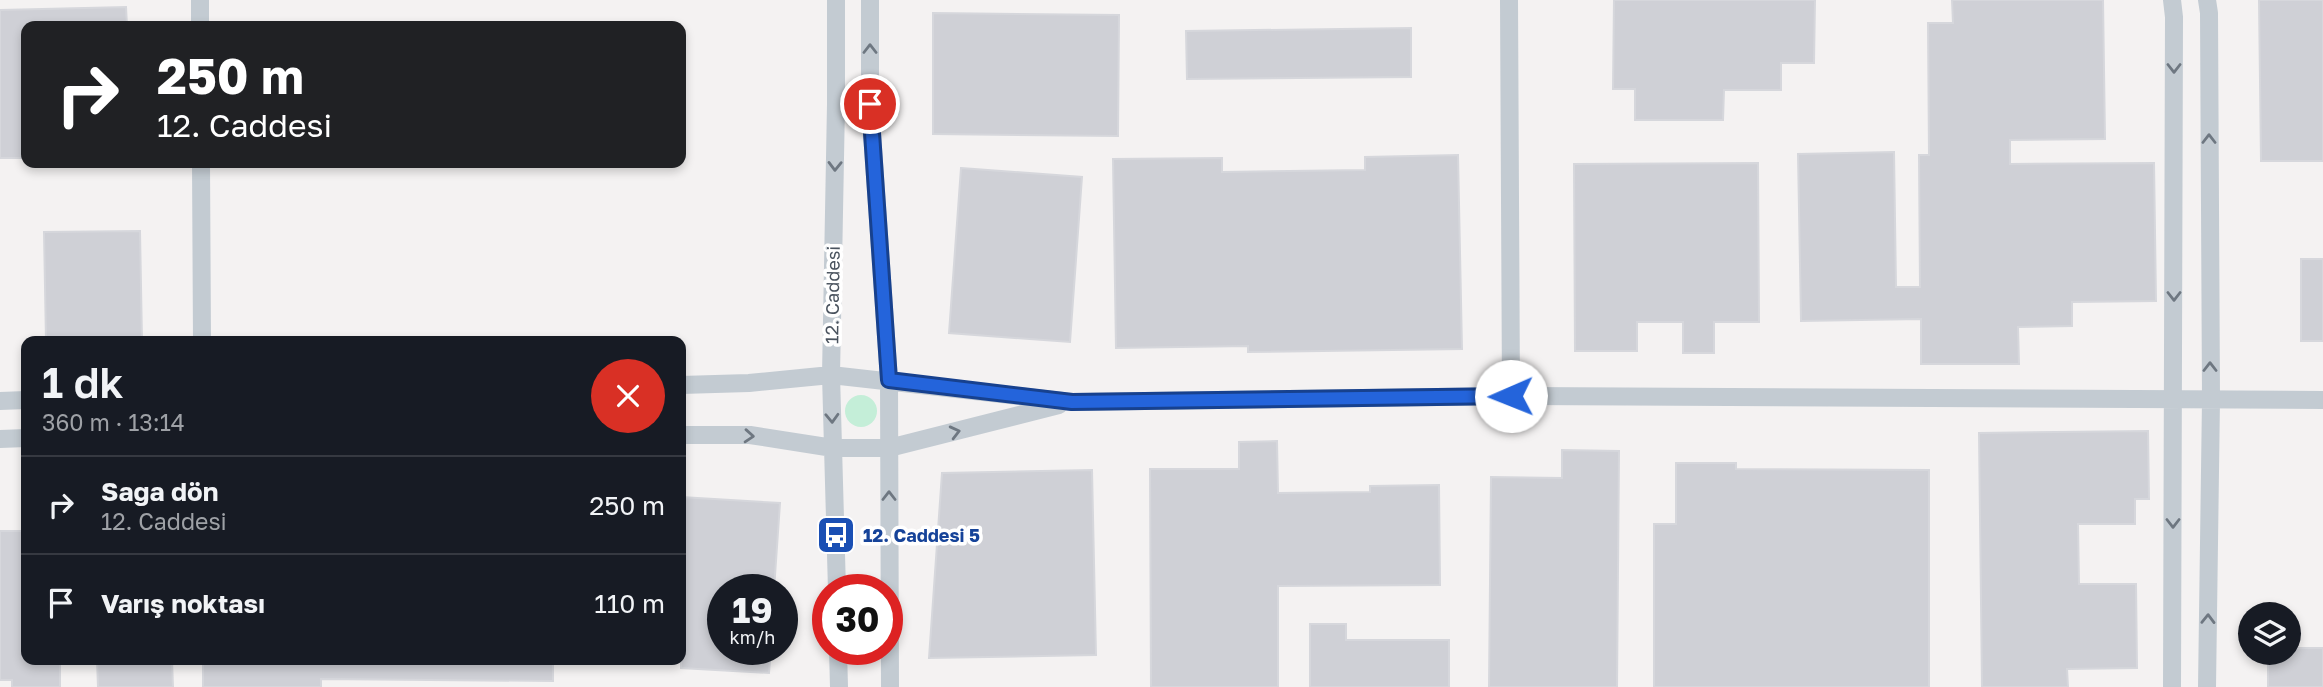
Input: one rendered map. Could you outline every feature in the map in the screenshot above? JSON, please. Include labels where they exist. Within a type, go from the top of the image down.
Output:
[{"type":"street","points":[[200,0],[200,21]]},
{"type":"street","name":"12. Caddesi","points":[[836,0],[831,375],[837,574]]},
{"type":"street","points":[[870,0],[870,104],[889,380],[890,687]]},
{"type":"street","points":[[1509,0],[1511,396]]},
{"type":"street","points":[[2172,0],[2172,687]]},
{"type":"street","points":[[2207,0],[2211,399],[2207,687]]},
{"type":"street","points":[[201,168],[202,336]]},
{"type":"street","points":[[686,385],[749,383],[831,375],[1072,402],[1511,396],[2323,400]]},
{"type":"street","points":[[0,401],[21,400]]},
{"type":"street","points":[[686,435],[750,435],[833,448],[889,448],[1072,402]]},
{"type":"street","points":[[0,439],[21,438]]},
{"type":"street","points":[[838,665],[839,687]]},
{"type":"green space","points":[[861,395],[872,400],[877,411],[872,422],[861,427],[850,422],[845,411],[850,400]]},
{"type":"building","points":[[1614,0],[1815,0],[1814,63],[1781,63],[1781,90],[1724,90],[1723,120],[1635,120],[1635,89],[1613,89]]},
{"type":"building","points":[[1952,0],[2103,0],[2105,139],[2010,140],[2010,164],[2154,163],[2156,301],[2072,302],[2072,326],[2018,327],[2019,364],[1921,364],[1921,319],[1801,321],[1798,154],[1894,152],[1896,287],[1920,287],[1919,155],[1929,155],[1928,23],[1953,23]]},
{"type":"building","points":[[2259,0],[2323,0],[2323,161],[2261,161]]},
{"type":"building","points":[[126,7],[127,21],[21,21],[21,158],[0,158],[0,10]]},
{"type":"building","points":[[933,13],[1119,15],[1118,136],[933,134]]},
{"type":"building","points":[[1411,28],[1411,77],[1187,79],[1186,31]]},
{"type":"building","points":[[1458,155],[1462,349],[1248,352],[1248,346],[1116,348],[1113,159],[1222,158],[1222,172],[1365,170],[1365,157]]},
{"type":"building","points":[[1758,163],[1759,322],[1714,322],[1714,353],[1683,353],[1683,322],[1637,322],[1637,351],[1575,351],[1574,164]]},
{"type":"building","points":[[961,168],[1082,177],[1070,342],[949,333]]},
{"type":"building","points":[[140,231],[142,336],[46,336],[44,232]]},
{"type":"building","points":[[2301,259],[2323,259],[2323,341],[2301,341]]},
{"type":"building","points":[[2148,431],[2149,499],[2135,499],[2135,524],[2078,524],[2079,584],[2136,584],[2137,668],[2067,669],[2068,687],[1982,687],[1979,433]]},
{"type":"building","points":[[1277,441],[1278,493],[1370,492],[1370,486],[1439,485],[1440,585],[1278,586],[1278,687],[1151,687],[1150,469],[1239,469],[1239,442]]},
{"type":"building","points":[[1562,450],[1619,451],[1617,687],[1489,687],[1491,477],[1562,478]]},
{"type":"building","points":[[1676,463],[1736,463],[1736,469],[1929,470],[1929,687],[1654,687],[1654,524],[1676,524]]},
{"type":"building","points":[[1092,470],[1096,655],[929,658],[942,473]]},
{"type":"building","points":[[686,497],[780,503],[775,574],[707,574],[707,665],[770,665],[769,673],[681,668],[681,665],[686,665]]},
{"type":"building","points":[[0,531],[21,531],[21,665],[60,665],[60,687],[12,687],[12,680],[0,680]]},
{"type":"building","points":[[1310,624],[1346,624],[1346,640],[1449,640],[1449,687],[1310,687]]},
{"type":"building","points":[[2301,648],[2323,648],[2323,687],[2268,687],[2268,665],[2301,665]]},
{"type":"building","points":[[97,665],[172,665],[173,687],[98,687]]},
{"type":"building","points":[[203,665],[553,665],[553,681],[321,679],[321,687],[203,687]]},
{"type":"place","name":"12. Caddesi 5","points":[[836,535]]},
{"type":"route","points":[[870,104],[889,380],[1072,402],[1511,396]]}]
